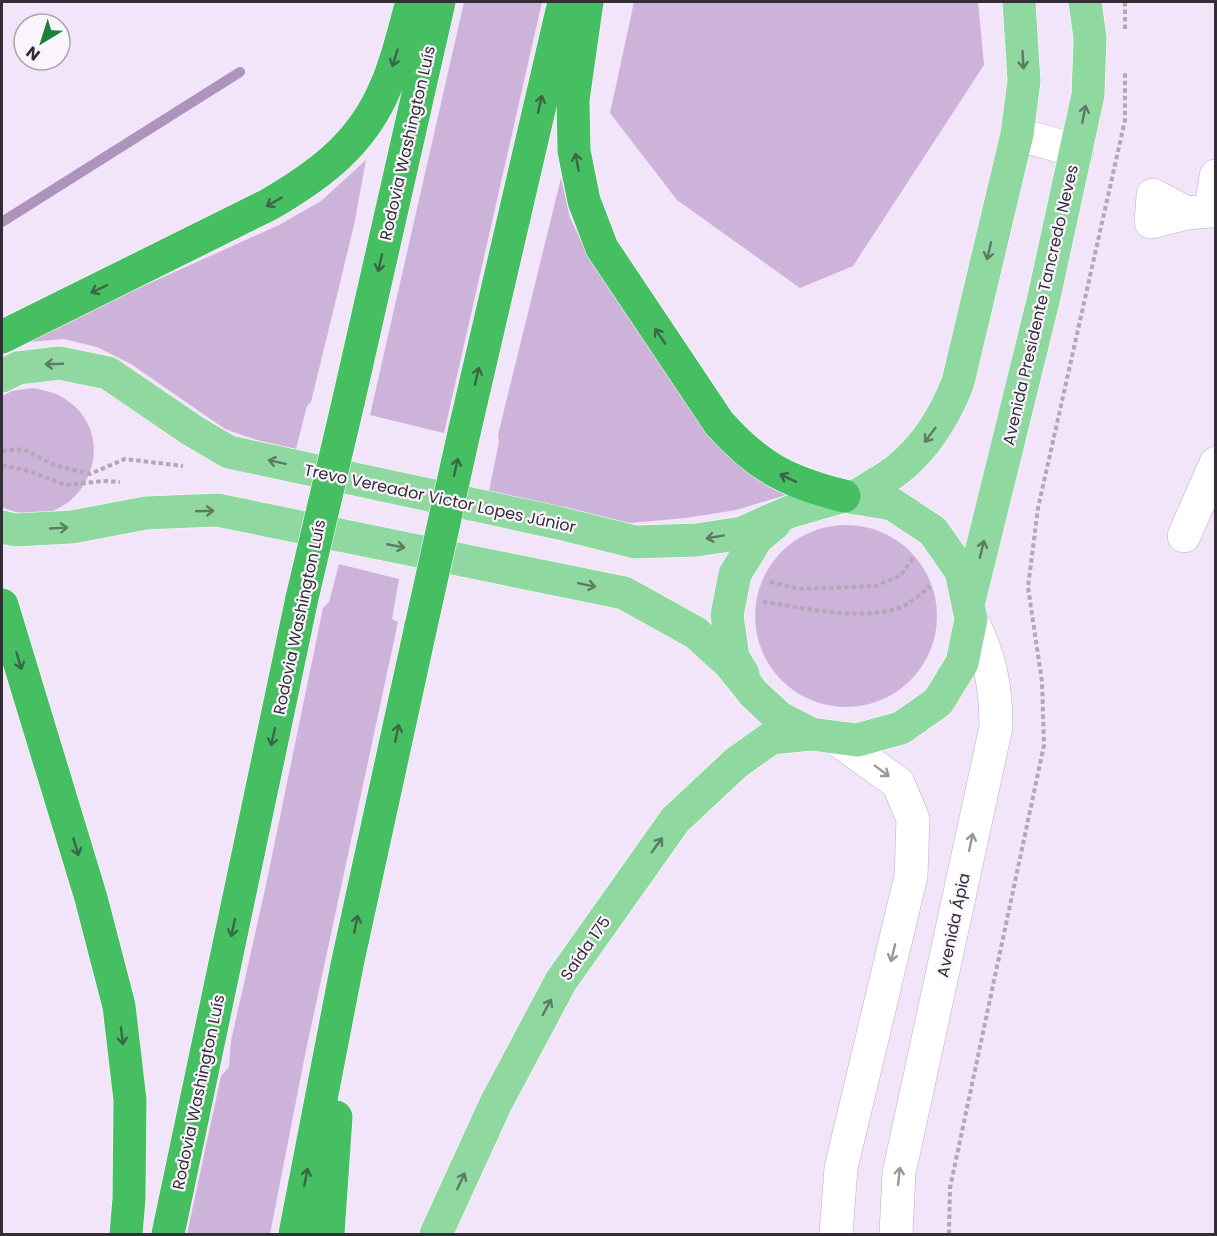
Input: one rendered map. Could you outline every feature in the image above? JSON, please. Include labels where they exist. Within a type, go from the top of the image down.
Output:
[{"type":"highway","points":[[2,337],[268,205],[313,178],[339,156],[367,124],[387,85],[412,2]]},
{"type":"highway","name":"Rodovia Washington Luís","points":[[168,1234],[302,598],[439,2]]},
{"type":"highway","points":[[295,1234],[347,965],[421,626],[564,2]]},
{"type":"highway","points":[[587,2],[573,100],[574,151],[584,201],[602,248],[719,423],[739,446],[762,464],[787,479],[849,497]]},
{"type":"highway","points":[[2,605],[91,897],[118,1006],[130,1100],[129,1199],[126,1234]]},
{"type":"highway","points":[[328,1234],[347,965]]},
{"type":"main road","points":[[849,497],[897,470],[917,452],[934,431],[948,407],[958,382],[1017,134],[1024,81],[1019,2]]},
{"type":"main road","name":"Avenida Presidente Tancredo Neves","points":[[969,612],[1044,297],[1088,95],[1090,38],[1085,2]]},
{"type":"main road","name":"Trevo Vereador Victor Lopes Júnior","points":[[2,376],[18,368],[59,363],[108,373],[193,431],[229,452],[559,523],[635,542],[697,540],[742,533],[789,512],[849,497],[892,504],[933,531],[961,571],[969,612],[962,663],[938,702],[901,728],[857,740],[823,735],[780,718],[754,694],[729,663],[696,633],[624,593],[217,510],[147,513],[72,527],[15,530],[2,527]]},
{"type":"main road","name":"Trevo Vereador Victor Lopes Júnior","points":[[754,694],[733,657],[727,615],[730,597],[735,574],[757,538],[789,512]]},
{"type":"main road","name":"Saída 175","points":[[436,1234],[496,1103],[561,981],[675,820],[736,763],[771,738],[823,735]]},
{"type":"street","points":[[1017,134],[1077,151]]},
{"type":"street","points":[[1152,209],[1205,214],[1215,176]]},
{"type":"street","points":[[1184,536],[1215,463]]},
{"type":"street","name":"Avenida Ápia","points":[[896,1234],[898,1173],[996,727],[996,699],[992,671],[984,644],[969,612]]},
{"type":"street","points":[[823,735],[898,783],[913,819],[911,876],[841,1168],[836,1234]]},
{"type":"path","points":[[1125,2],[1125,37]]},
{"type":"path","points":[[949,1234],[950,1188],[1044,745],[1042,682],[1028,587],[1038,508],[1125,120],[1125,61]]},
{"type":"shaded area","points":[[464,2],[542,2],[444,433],[370,415]]},
{"type":"shaded area","points":[[634,2],[978,2],[984,65],[853,266],[800,288],[677,200],[610,113]]},
{"type":"shaded area","points":[[366,160],[354,225],[311,402],[307,406],[296,449],[257,440],[225,429],[131,364],[97,347],[64,339],[17,343],[279,225],[321,201]]},
{"type":"shaded area","points":[[561,178],[570,218],[589,257],[752,475],[786,495],[736,510],[686,518],[630,523],[488,496],[499,442],[498,435]]},
{"type":"shaded area","points":[[34,388],[56,394],[79,411],[91,432],[94,455],[88,478],[74,497],[55,510],[30,514],[2,507],[2,396],[12,391]]},
{"type":"shaded area","points":[[846,525],[864,526],[881,532],[897,540],[911,551],[922,565],[930,581],[936,598],[936,634],[930,651],[922,667],[911,681],[897,692],[881,700],[864,706],[846,707],[828,706],[811,700],[795,692],[781,681],[770,667],[762,651],[756,634],[755,616],[756,598],[762,581],[770,565],[781,551],[795,540],[811,532],[828,526]]},
{"type":"shaded area","points":[[339,564],[399,579],[392,619],[398,622],[305,1055],[270,1234],[187,1234],[221,1076],[229,1067],[231,1041],[266,885],[323,608],[329,602]]},
{"type":"waterway","points":[[2,222],[240,72]]}]
